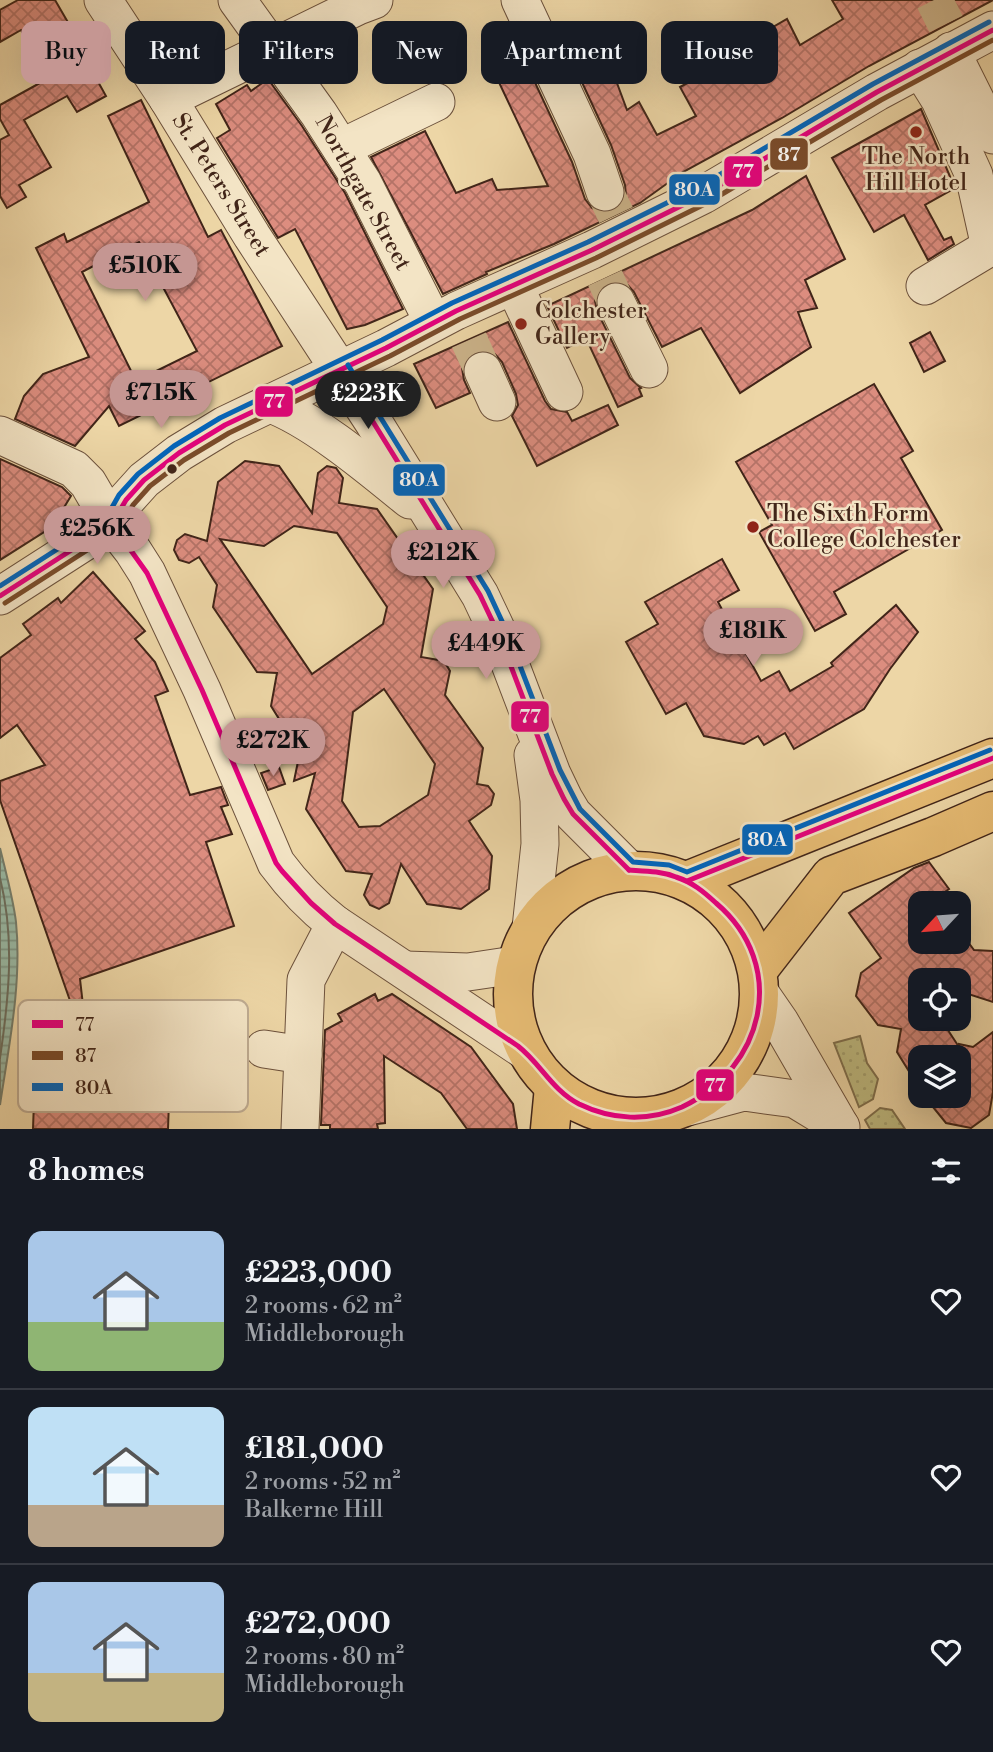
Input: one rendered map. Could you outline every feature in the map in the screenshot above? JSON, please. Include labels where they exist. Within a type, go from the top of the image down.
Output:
[{"type":"main road","points":[[687,881],[993,758]]},
{"type":"main road","points":[[759,981],[831,876],[993,811]]},
{"type":"main road","points":[[629,870],[667,874],[687,881],[718,901],[734,918],[749,942],[759,981],[751,1040],[738,1065],[721,1085],[662,1117],[628,1118],[600,1112],[580,1104],[554,1087],[527,1052],[517,1029],[513,1010],[515,964],[531,928],[555,900],[574,886],[601,875],[629,870]]},
{"type":"main road","points":[[550,1129],[554,1087]]},
{"type":"street","name":"St. Peters Street","points":[[103,0],[168,99],[252,236],[341,370],[480,595],[527,705]]},
{"type":"street","name":"Northgate Street","points":[[237,0],[253,21]]},
{"type":"street","points":[[329,21],[374,0]]},
{"type":"street","points":[[524,2],[592,154],[615,214],[604,277],[649,369]]},
{"type":"street","points":[[615,214],[702,195],[944,48],[993,30]]},
{"type":"street","points":[[944,48],[993,135]]},
{"type":"street","points":[[925,286],[990,247],[974,175],[940,100],[944,48]]},
{"type":"street","points":[[168,99],[239,64]]},
{"type":"street","name":"Northgate Street","points":[[298,84],[468,349]]},
{"type":"street","points":[[341,148],[436,102]]},
{"type":"street","points":[[0,596],[112,524],[126,500],[144,480],[171,459],[225,425],[386,348],[468,349],[514,285],[604,277]]},
{"type":"street","points":[[514,285],[564,392]]},
{"type":"street","points":[[374,423],[371,384],[379,358],[386,348]]},
{"type":"street","points":[[268,403],[284,409],[340,446],[432,519]]},
{"type":"street","points":[[0,435],[74,469],[88,483],[112,524],[148,573],[202,690],[276,863],[316,910],[527,1052]]},
{"type":"street","points":[[527,705],[552,774],[573,814],[629,870]]},
{"type":"street","points":[[527,705],[539,800],[540,833],[531,928]]},
{"type":"street","points":[[300,1129],[306,980],[335,924]]},
{"type":"street","points":[[405,970],[468,972],[515,964]]},
{"type":"street","points":[[759,981],[841,1128]]},
{"type":"street","points":[[264,1049],[303,1055]]},
{"type":"street","points":[[662,1117],[744,1092],[795,1099],[841,1128]]},
{"type":"shaded area","points":[[860,1036],[867,1063],[878,1079],[873,1099],[859,1107],[834,1043]]},
{"type":"shaded area","points":[[880,1108],[892,1110],[905,1129],[870,1129],[865,1120]]},
{"type":"water","points":[[0,848],[16,922],[17,968],[14,1014],[0,1105]]},
{"type":"building","points":[[18,0],[55,0],[67,21],[21,21],[21,30],[0,42],[0,10]]},
{"type":"building","points":[[832,0],[993,0],[869,66],[782,118],[683,172],[640,203],[443,294],[371,157],[425,131],[456,193],[492,179],[497,190],[548,186],[500,84],[536,84],[572,162],[585,199],[592,208],[602,213],[611,212],[621,205],[626,195],[625,185],[611,145],[583,84],[617,84],[627,110],[639,102],[657,135],[696,116],[680,87],[686,84],[778,84],[778,24],[787,19],[800,45],[843,19]]},
{"type":"building","points":[[38,84],[99,84],[106,96],[77,112],[67,96],[24,120],[51,167],[19,185],[26,197],[7,208],[0,196],[0,140],[9,135],[0,119],[0,105]]},
{"type":"building","points":[[261,84],[272,84],[302,126],[345,193],[403,309],[365,325],[347,329],[295,229],[278,238],[217,138],[230,130],[216,104],[247,85],[251,91]]},
{"type":"building","points":[[141,100],[208,237],[221,230],[282,346],[119,426],[109,406],[75,446],[15,419],[24,396],[43,374],[89,357],[36,248],[64,234],[67,242],[149,202],[108,116]],"holes":[[[139,242],[197,351],[136,381],[82,272]]]},
{"type":"building","points":[[921,109],[955,188],[925,205],[944,240],[951,237],[954,244],[928,260],[904,215],[874,232],[832,158]]},
{"type":"building","points":[[806,176],[845,259],[805,280],[817,308],[798,312],[811,347],[740,393],[701,328],[662,347],[634,292],[627,284],[618,281],[607,283],[598,291],[595,301],[597,311],[630,378],[641,388],[639,389],[642,396],[618,407],[586,338],[567,348],[547,306],[752,210]]},
{"type":"building","points":[[508,322],[551,409],[567,412],[572,421],[608,405],[618,425],[537,466],[512,416],[518,405],[516,394],[502,362],[495,354],[484,350],[474,352],[466,358],[462,368],[470,393],[436,408],[414,364]]},
{"type":"building","points":[[930,332],[945,361],[924,372],[910,343]]},
{"type":"building","points":[[874,384],[913,451],[901,458],[942,530],[834,592],[846,614],[815,631],[759,532],[772,525],[736,462]]},
{"type":"building","points":[[0,459],[62,487],[71,496],[52,527],[0,560]]},
{"type":"building","points":[[245,461],[279,466],[312,513],[318,473],[327,466],[336,468],[343,478],[339,503],[377,509],[433,589],[421,657],[444,661],[450,671],[445,695],[483,748],[477,784],[488,786],[494,794],[491,805],[469,821],[492,856],[489,889],[461,909],[427,904],[401,864],[389,903],[379,909],[370,905],[364,895],[372,874],[346,871],[306,809],[315,773],[294,781],[305,727],[281,722],[271,706],[277,673],[257,672],[213,607],[217,585],[199,557],[189,563],[179,560],[174,550],[177,540],[185,534],[207,541],[218,482]],"holes":[[[294,526],[337,533],[387,607],[383,624],[312,674],[220,539],[264,546]],[[384,689],[435,764],[428,795],[380,826],[359,827],[342,801],[353,712]]]},
{"type":"building","points":[[722,559],[739,590],[718,602],[761,681],[779,671],[790,691],[833,666],[831,663],[896,605],[918,632],[864,709],[794,749],[785,733],[764,745],[758,736],[744,744],[704,736],[686,703],[666,714],[626,642],[658,624],[645,602]]},
{"type":"building","points":[[93,572],[145,631],[135,639],[155,662],[168,691],[155,696],[190,795],[221,787],[228,805],[221,807],[232,834],[206,842],[234,926],[80,979],[82,1000],[70,1000],[0,800],[0,781],[45,765],[17,725],[0,738],[0,658],[31,635],[23,624],[58,598],[61,603]]},
{"type":"building","points":[[279,767],[285,784],[268,790],[261,773]]},
{"type":"building","points":[[929,862],[949,889],[908,891],[908,954],[971,954],[971,946],[974,950],[993,951],[993,1002],[971,995],[971,968],[908,968],[908,1031],[949,1031],[958,1045],[908,1045],[908,1070],[897,1052],[901,1029],[878,1025],[856,996],[861,973],[881,958],[849,913],[914,868]]},
{"type":"building","points":[[375,994],[378,1001],[392,994],[471,1047],[513,1104],[517,1129],[467,1129],[441,1093],[384,1056],[385,1123],[377,1124],[378,1129],[330,1129],[330,1125],[321,1125],[325,1030],[342,1021],[338,1014]]},
{"type":"building","points":[[993,1032],[993,1092],[989,1115],[971,1128],[946,1123],[934,1108],[971,1108],[971,1047]]},
{"type":"building","points":[[34,1112],[169,1112],[168,1129],[33,1129]]},
{"type":"tunnel","points":[[934,0],[946,24]]},
{"type":"tunnel","points":[[605,192],[616,215]]},
{"type":"tunnel","points":[[605,278],[616,302]]},
{"type":"tunnel","points":[[469,340],[483,371]]},
{"type":"transit line","name":"80A","points":[[0,586],[106,518],[119,495],[138,474],[174,446],[220,418],[452,303],[588,242],[699,187],[873,84],[989,22]]},
{"type":"transit line","name":"77","points":[[0,596],[112,524],[126,500],[144,480],[179,453],[225,425],[386,348],[456,311],[592,250],[703,195],[877,92],[993,30]]},
{"type":"transit line","name":"87","points":[[5,603],[117,531],[133,505],[150,486],[184,460],[229,433],[390,356],[460,319],[596,258],[707,203],[881,100],[993,40]]},
{"type":"transit line","name":"80A","points":[[348,365],[488,591],[507,632],[560,770],[580,809],[633,862],[669,865],[687,872],[990,750]]},
{"type":"transit line","name":"77","points":[[341,370],[480,595],[499,635],[564,799],[573,814],[629,870]]},
{"type":"transit line","name":"77","points":[[112,524],[147,573],[202,690],[276,863],[282,871],[311,903],[335,924],[518,1046],[561,1092],[579,1104],[604,1113],[643,1117],[682,1107],[710,1090],[733,1067],[748,1042],[758,1014],[759,985],[753,956],[739,928],[702,891],[676,877],[659,872],[629,870]]},
{"type":"transit line","name":"77","points":[[687,881],[993,758]]},
{"type":"place","name":"The North Hill Hotel","points":[[916,132]]},
{"type":"place","name":"Colchester Gallery","points":[[521,324]]},
{"type":"place","name":"The Sixth Form College Colchester","points":[[753,527]]}]
